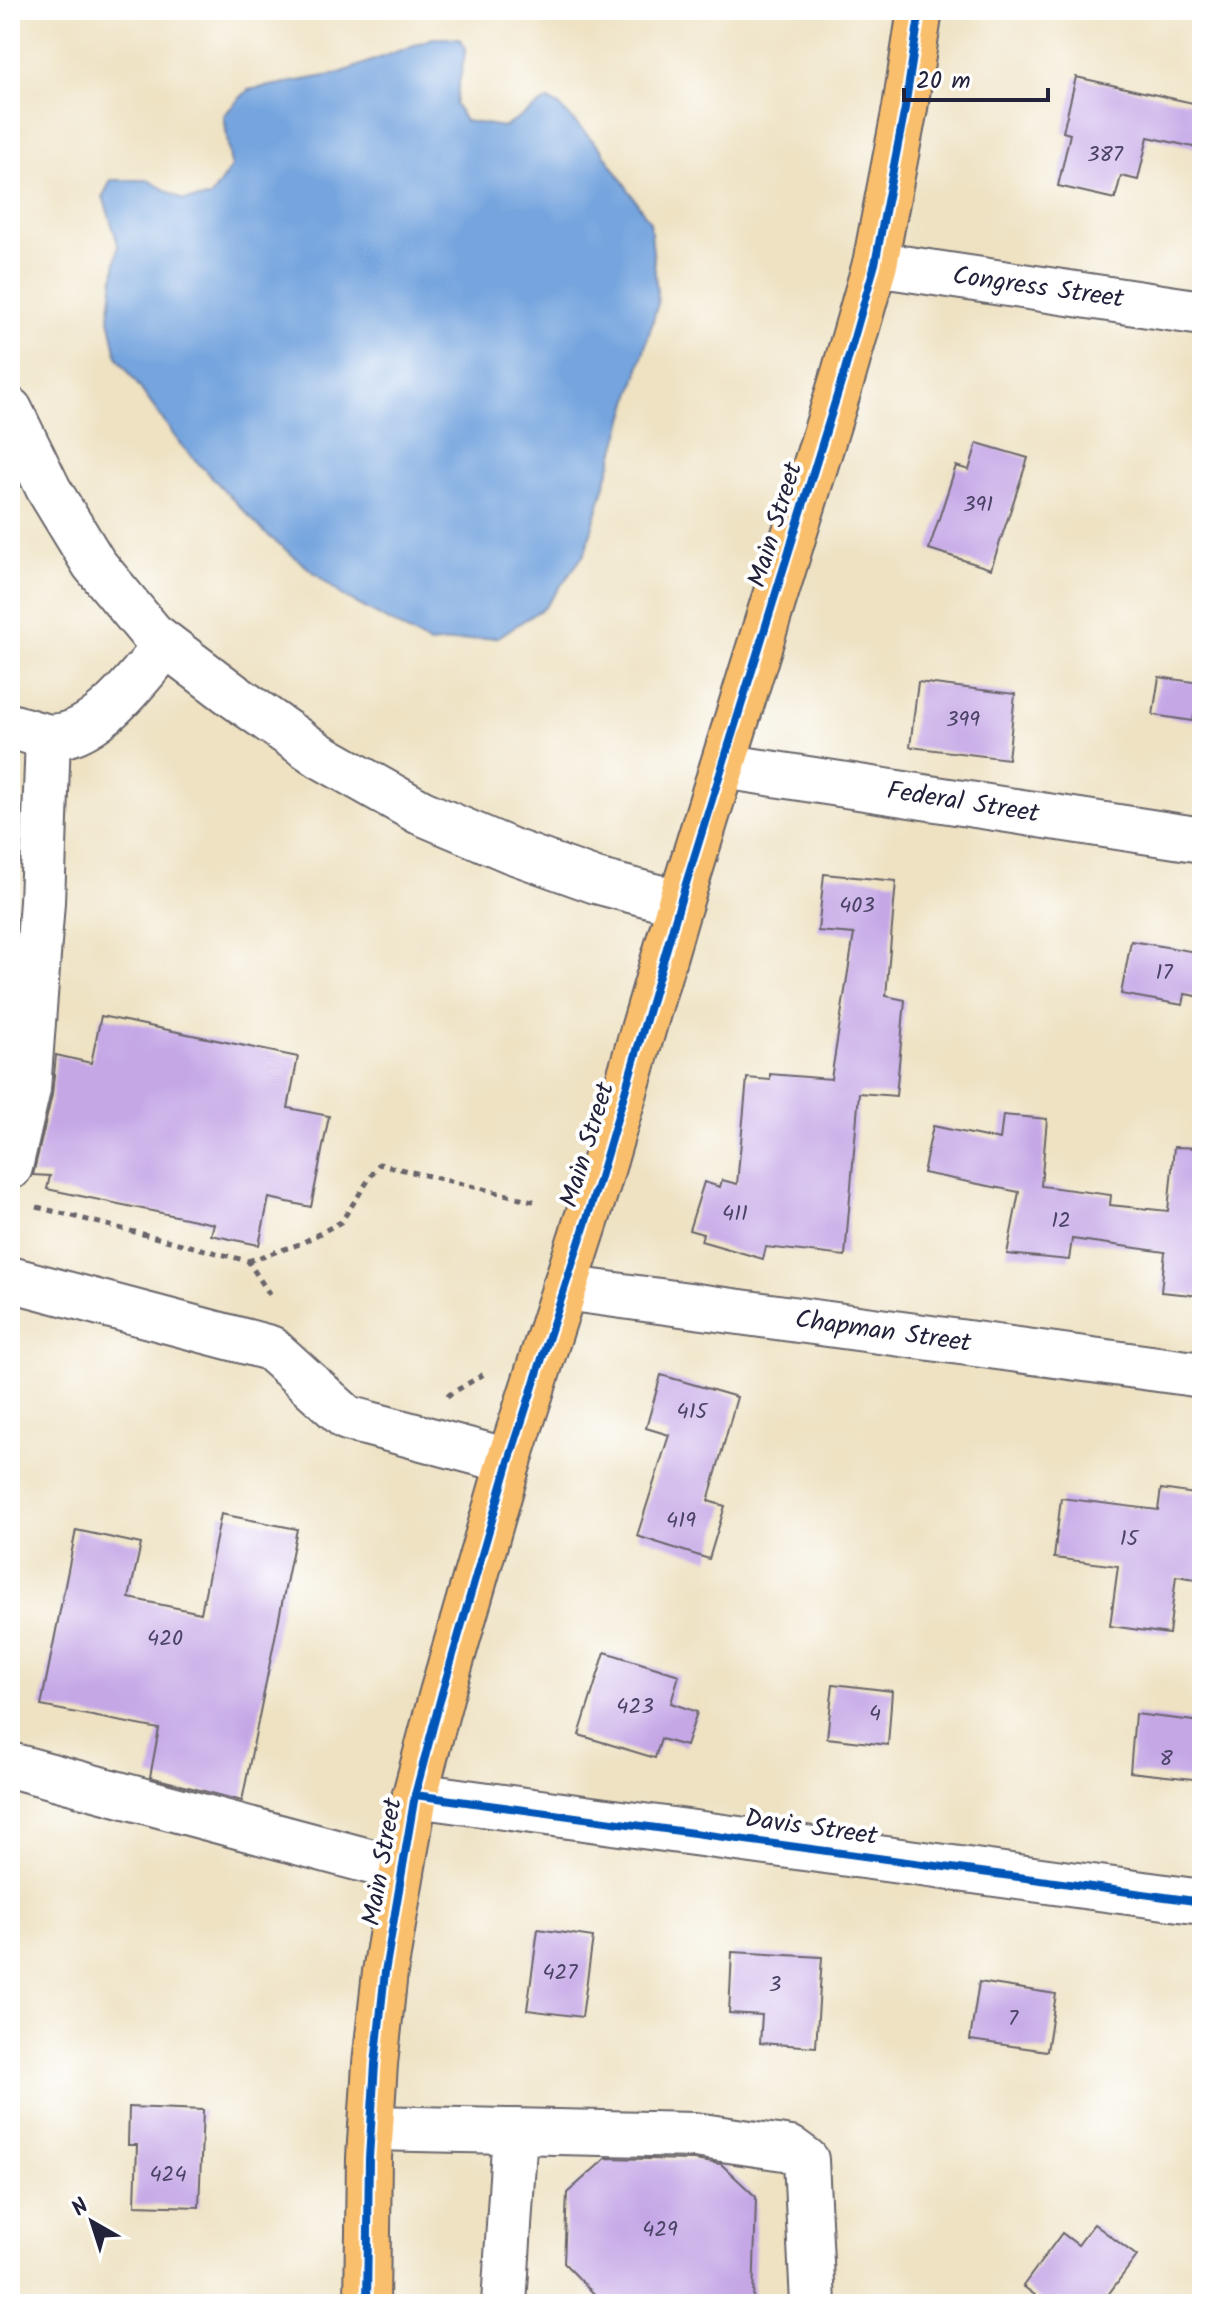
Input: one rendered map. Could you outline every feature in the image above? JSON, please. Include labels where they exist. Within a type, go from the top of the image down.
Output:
[{"type":"main road","name":"Main Street","points":[[367,2304],[371,2128],[385,1972],[415,1795],[509,1461],[598,1184],[680,903],[875,264],[898,148],[920,10]]},
{"type":"street","name":"Congress Street","points":[[875,264],[1202,313]]},
{"type":"street","points":[[10,410],[49,490],[94,564],[152,634],[166,645],[319,755],[420,812],[512,851],[596,881],[680,903]]},
{"type":"street","points":[[10,1167],[28,1089],[42,902],[29,731],[80,730],[114,705],[166,645]]},
{"type":"street","name":"Federal Street","points":[[723,766],[1202,840]]},
{"type":"street","points":[[10,1279],[270,1348],[347,1418],[509,1461]]},
{"type":"street","name":"Chapman Street","points":[[564,1288],[1202,1375]]},
{"type":"street","points":[[10,1765],[402,1870]]},
{"type":"street","name":"Davis Street","points":[[415,1795],[1202,1902]]},
{"type":"street","points":[[371,2128],[695,2135],[791,2149],[806,2160],[813,2304]]},
{"type":"street","points":[[504,2304],[515,2131]]},
{"type":"path","points":[[248,1261],[300,1244],[341,1222],[379,1164],[537,1202]]},
{"type":"water","points":[[433,38],[459,38],[466,48],[455,104],[465,121],[504,127],[548,100],[559,106],[601,149],[650,222],[658,303],[585,553],[545,607],[498,637],[430,644],[343,596],[265,533],[181,445],[117,356],[109,318],[118,244],[103,196],[111,180],[148,180],[183,200],[210,198],[231,167],[224,115],[248,90],[337,74]]},
{"type":"building","points":[[1076,77],[1202,105],[1202,149],[1148,137],[1138,180],[1121,176],[1115,199],[1058,186],[1070,134],[1063,132]]},
{"type":"building","points":[[977,443],[1028,458],[991,569],[929,549],[956,466],[969,470]]},
{"type":"building","points":[[1159,677],[1200,683],[1193,721],[1153,715]]},
{"type":"building","points":[[918,682],[1015,694],[1008,759],[910,747]]},
{"type":"building","points":[[824,874],[896,881],[886,996],[905,1000],[896,1096],[859,1093],[845,1256],[766,1247],[763,1259],[701,1241],[703,1234],[689,1230],[704,1182],[720,1187],[722,1180],[737,1184],[747,1078],[770,1080],[770,1074],[831,1079],[854,934],[818,931]]},
{"type":"building","points":[[1131,941],[1202,953],[1202,997],[1185,994],[1183,1005],[1121,994]]},
{"type":"building","points":[[101,1016],[298,1057],[288,1108],[329,1116],[311,1207],[269,1198],[259,1245],[211,1235],[214,1224],[47,1189],[50,1176],[33,1175],[52,1095],[56,1055],[91,1063]]},
{"type":"building","points":[[1003,1115],[1047,1119],[1041,1186],[1111,1195],[1110,1205],[1168,1211],[1174,1147],[1202,1148],[1202,1296],[1161,1292],[1165,1252],[1072,1239],[1069,1260],[1007,1254],[1019,1192],[923,1173],[933,1126],[1000,1140]]},
{"type":"building","points":[[661,1375],[737,1397],[708,1501],[725,1506],[709,1559],[637,1536],[669,1435],[646,1428]]},
{"type":"building","points":[[1161,1489],[1202,1495],[1202,1580],[1176,1576],[1169,1634],[1110,1626],[1118,1566],[1054,1558],[1061,1498],[1158,1510]]},
{"type":"building","points":[[221,1514],[297,1529],[242,1801],[150,1777],[159,1729],[41,1706],[76,1530],[141,1544],[129,1598],[201,1613]]},
{"type":"building","points":[[605,1652],[679,1675],[671,1703],[697,1712],[686,1746],[661,1739],[655,1758],[579,1735]]},
{"type":"building","points":[[833,1684],[892,1691],[888,1745],[827,1738]]},
{"type":"building","points":[[1135,1714],[1202,1722],[1202,1780],[1130,1772]]},
{"type":"building","points":[[538,1929],[593,1937],[582,2017],[527,2010]]},
{"type":"building","points":[[732,1952],[822,1957],[816,2047],[760,2043],[762,2015],[729,2013]]},
{"type":"building","points":[[979,1982],[1056,1994],[1047,2051],[970,2040]]},
{"type":"building","points":[[129,2107],[203,2110],[199,2207],[135,2205],[137,2145],[128,2145]]},
{"type":"building","points":[[606,2158],[693,2160],[721,2164],[756,2197],[753,2304],[604,2304],[564,2263],[567,2193]]},
{"type":"building","points":[[1094,2224],[1137,2256],[1101,2304],[1047,2304],[1023,2286],[1062,2233],[1078,2245]]},
{"type":"cycle path","points":[[367,2304],[369,2158],[375,2064],[385,1972],[415,1795],[509,1461],[598,1184],[680,903],[875,264],[920,10]]},
{"type":"cycle path","points":[[415,1795],[1202,1902]]}]
